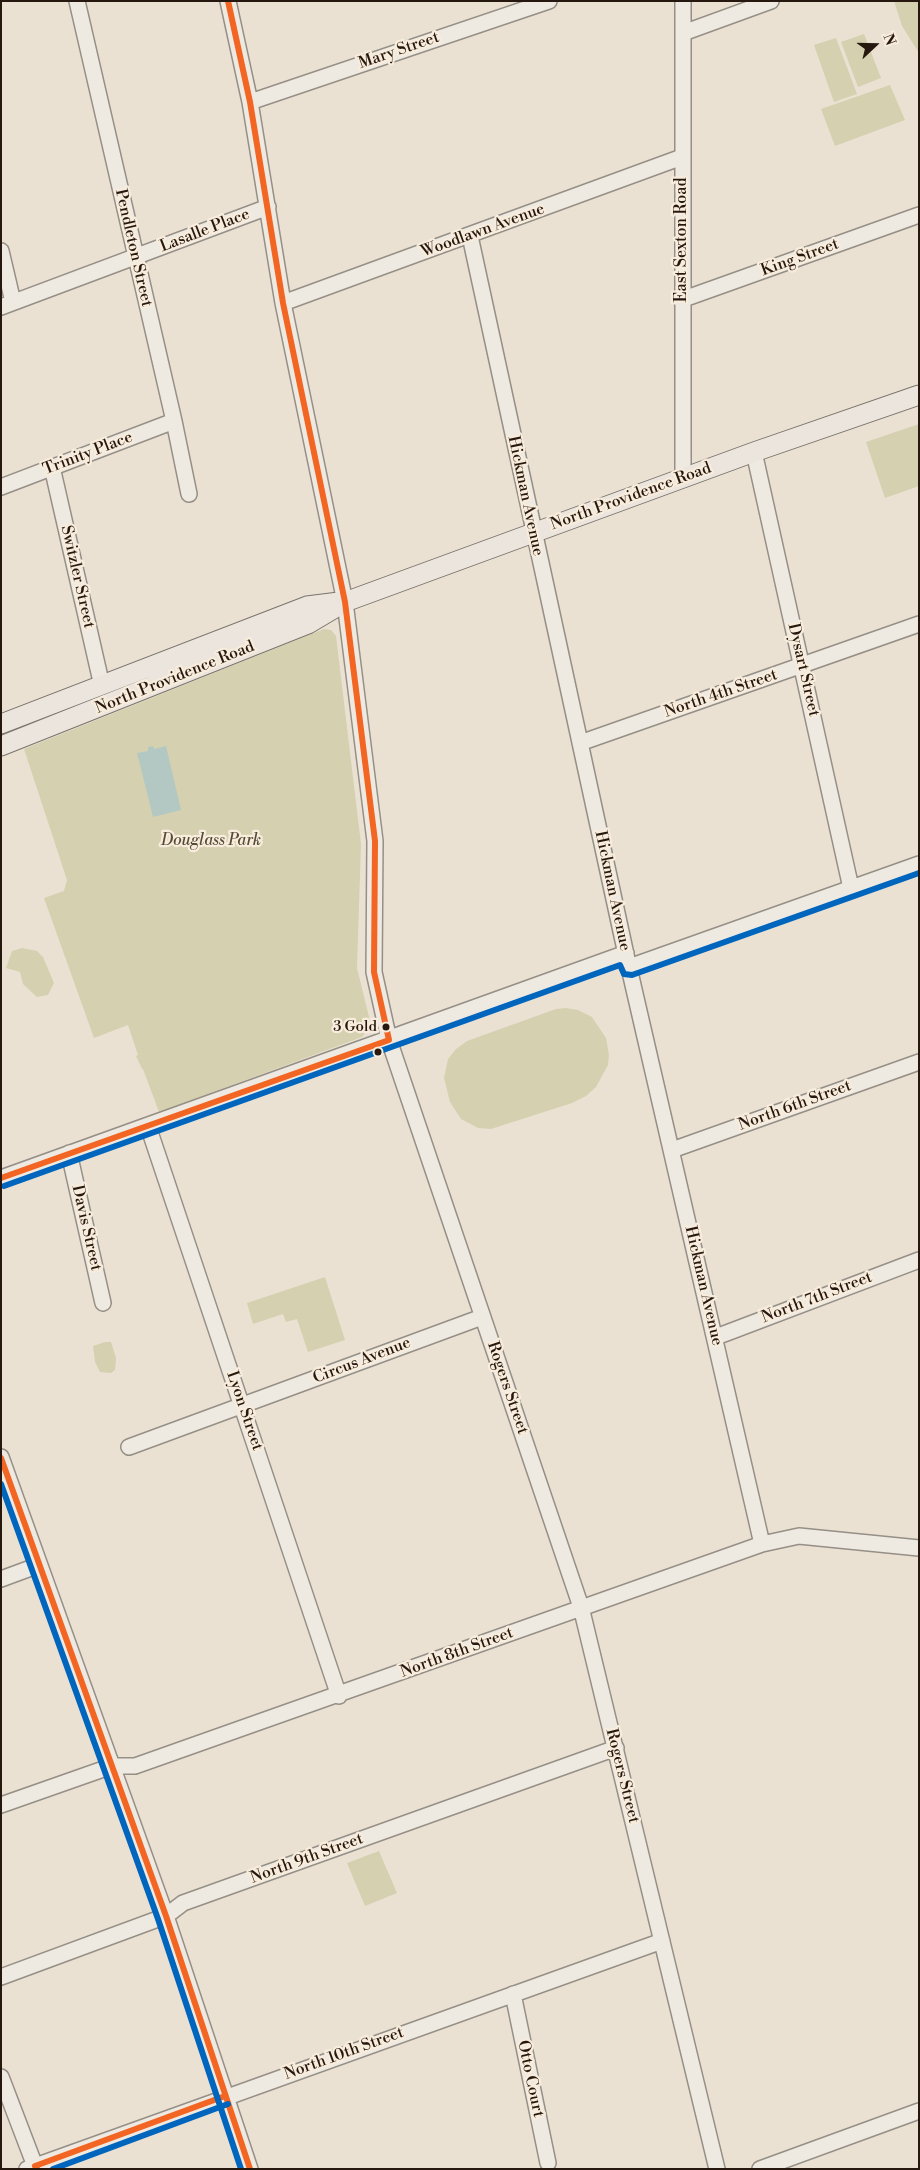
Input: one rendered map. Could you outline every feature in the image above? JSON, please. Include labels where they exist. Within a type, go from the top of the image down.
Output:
[{"type":"main road","name":"North Providence Road","points":[[1,746],[308,624],[345,602],[754,452],[919,395]]},
{"type":"main road","name":"North Providence Road","points":[[1,724],[307,606],[345,602]]},
{"type":"street","name":"Pendleton Street","points":[[77,1],[174,421],[189,494]]},
{"type":"street","name":"Rogers Street","points":[[228,1],[250,102],[283,303],[345,602],[375,841],[374,972],[389,1040],[582,1607],[717,2169]]},
{"type":"street","name":"Mary Street","points":[[250,102],[549,1]]},
{"type":"street","name":"East Sexton Road","points":[[683,1],[683,478]]},
{"type":"street","points":[[683,33],[771,1]]},
{"type":"street","name":"Woodlawn Avenue","points":[[283,303],[682,157]]},
{"type":"street","name":"Lasalle Place","points":[[7,304],[268,207]]},
{"type":"street","name":"King Street","points":[[682,300],[919,215]]},
{"type":"street","name":"Hickman Avenue","points":[[470,236],[533,534],[628,960],[762,1544]]},
{"type":"street","points":[[1,251],[7,304]]},
{"type":"street","name":"Trinity Place","points":[[1,487],[174,421]]},
{"type":"street","name":"Dysart Street","points":[[754,452],[851,888]]},
{"type":"street","name":"Switzler Street","points":[[52,467],[102,686]]},
{"type":"street","name":"North 4th Street","points":[[580,743],[919,624]]},
{"type":"street","points":[[1,1178],[389,1040],[919,864]]},
{"type":"street","name":"North 6th Street","points":[[672,1150],[919,1062]]},
{"type":"street","name":"Lyon Street","points":[[148,1126],[340,1696]]},
{"type":"street","name":"Davis Street","points":[[69,1153],[103,1303]]},
{"type":"street","name":"North 7th Street","points":[[716,1337],[919,1260]]},
{"type":"street","name":"Circus Avenue","points":[[129,1446],[482,1317]]},
{"type":"street","points":[[1,1457],[38,1565],[166,1916],[250,2169]]},
{"type":"street","name":"North 8th Street","points":[[1,1805],[112,1766],[135,1766],[340,1696],[582,1607],[762,1544],[799,1536],[919,1548]]},
{"type":"street","points":[[1,1578],[38,1565]]},
{"type":"street","name":"North 9th Street","points":[[1,1977],[166,1916],[183,1904],[616,1748]]},
{"type":"street","name":"North 10th Street","points":[[31,2167],[662,1941]]},
{"type":"street","name":"Otto Court","points":[[513,1994],[548,2163]]},
{"type":"street","points":[[1,2077],[31,2167]]},
{"type":"street","points":[[760,2169],[919,2111]]},
{"type":"green space","points":[[894,1],[919,1],[919,53],[902,26]]},
{"type":"green space","points":[[864,34],[881,78],[858,87],[841,42]]},
{"type":"green space","points":[[836,38],[857,94],[834,102],[814,45]]},
{"type":"green space","points":[[890,85],[905,120],[835,146],[821,109]]},
{"type":"green space","points":[[919,424],[919,486],[885,498],[866,442]]},
{"type":"green space","name":"Douglass Park","points":[[324,629],[331,630],[336,636],[361,844],[357,968],[369,1017],[367,1031],[362,1037],[159,1112],[143,1069],[136,1056],[138,1055],[128,1025],[94,1038],[44,898],[64,891],[67,880],[24,749]]},
{"type":"green space","points":[[22,948],[37,951],[43,957],[54,983],[48,995],[37,997],[23,984],[20,972],[6,968],[12,951]]},
{"type":"green space","points":[[556,1009],[578,1010],[592,1017],[606,1038],[609,1055],[608,1065],[596,1087],[586,1096],[572,1103],[491,1129],[478,1128],[461,1119],[450,1102],[444,1078],[448,1059],[456,1049],[467,1041]]},
{"type":"green space","points":[[325,1277],[345,1340],[308,1352],[297,1319],[286,1322],[283,1314],[253,1324],[247,1303]]},
{"type":"green space","points":[[111,1342],[116,1358],[115,1370],[111,1373],[100,1372],[95,1362],[93,1346]]},
{"type":"green space","points":[[379,1851],[397,1893],[365,1906],[347,1863]]},
{"type":"water","points":[[153,746],[154,749],[166,746],[181,810],[153,817],[137,753],[148,751],[148,747]]},
{"type":"transit line","points":[[1,1178],[389,1040],[374,972],[375,841],[345,602],[283,303],[250,102],[228,1]]},
{"type":"transit line","points":[[4,1186],[620,965],[624,974],[632,975],[919,873]]},
{"type":"transit line","points":[[1,1458],[166,1916],[250,2169]]},
{"type":"transit line","points":[[1,1484],[158,1919],[241,2169]]},
{"type":"transit line","points":[[37,2169],[35,2166],[225,2096]]},
{"type":"transit line","points":[[53,2169],[228,2104]]},
{"type":"place","name":"3 Gold","points":[[386,1027]]}]
